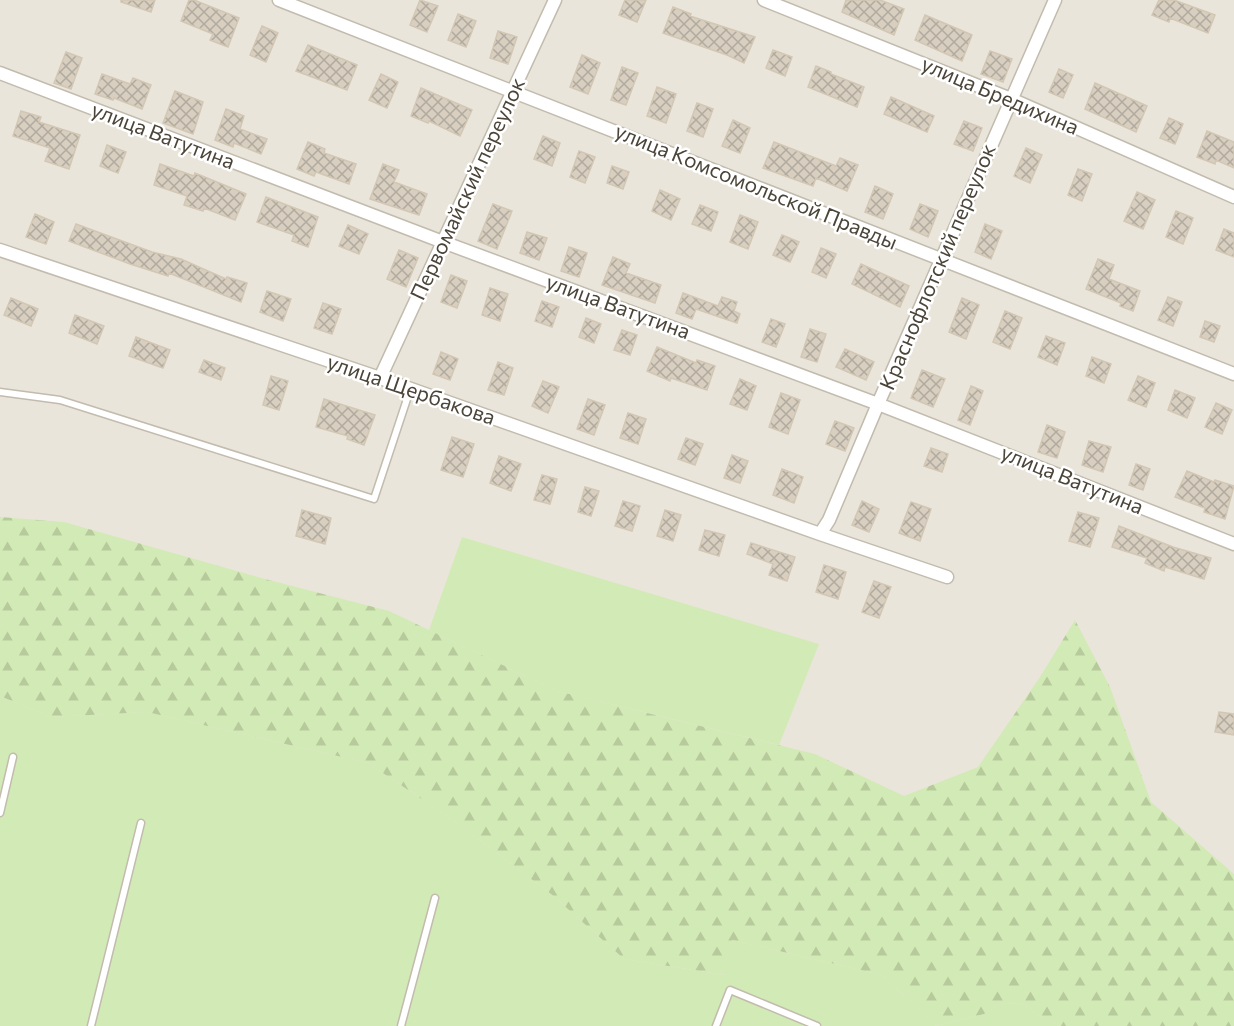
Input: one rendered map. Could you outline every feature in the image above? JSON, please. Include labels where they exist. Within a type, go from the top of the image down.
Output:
[{"type":"street","name":"улица Комсомольской Правды","points":[[279,0],[1234,374]]},
{"type":"street","name":"Первомайский переулок","points":[[380,378],[555,0]]},
{"type":"street","name":"улица Бредихина","points":[[764,0],[1011,99],[1234,197]]},
{"type":"street","name":"Краснофлотский переулок","points":[[820,534],[829,520],[1055,0]]},
{"type":"street","name":"улица Ватутина","points":[[0,74],[443,243],[878,404],[1234,544]]},
{"type":"street","name":"улица Щербакова","points":[[0,250],[380,378],[947,577]]},
{"type":"lane","points":[[0,392],[60,400],[374,499],[410,390]]},
{"type":"lane","points":[[0,813],[13,757]]},
{"type":"lane","points":[[91,1026],[141,823]]},
{"type":"lane","points":[[401,1026],[435,898]]},
{"type":"lane","points":[[716,1026],[730,990],[817,1026]]},
{"type":"shaded area","points":[[0,0],[1234,0],[1234,1026],[0,1026]]},
{"type":"green space","points":[[0,517],[64,522],[265,579],[389,611],[557,691],[815,754],[904,796],[978,767],[1040,677],[1075,620],[1110,687],[1151,802],[1234,874],[1234,1026],[1059,1026],[1053,1021],[1042,1018],[1023,1004],[1002,1003],[984,1014],[936,1026],[882,975],[732,940],[725,975],[624,959],[551,894],[460,825],[368,763],[147,712],[51,717],[0,696]]},
{"type":"green space","points":[[462,537],[819,644],[779,745],[557,691],[429,630]]},
{"type":"green space","points":[[0,696],[51,717],[147,712],[368,763],[460,825],[551,894],[624,959],[724,975],[732,940],[882,975],[936,1026],[0,1026]]},
{"type":"green space","points":[[1002,1003],[1023,1004],[1042,1018],[1053,1021],[1059,1026],[936,1026],[984,1014]]},
{"type":"building","points":[[121,0],[155,0],[151,12],[121,2]]},
{"type":"building","points":[[189,0],[239,18],[228,47],[210,40],[213,34],[181,21]]},
{"type":"building","points":[[420,0],[438,6],[427,32],[410,25]]},
{"type":"building","points":[[625,0],[646,0],[637,22],[619,15]]},
{"type":"building","points":[[846,0],[880,0],[904,9],[894,35],[842,12]]},
{"type":"building","points":[[1159,0],[1174,0],[1215,15],[1208,33],[1170,18],[1169,22],[1152,15]]},
{"type":"building","points":[[673,7],[691,14],[690,16],[755,37],[744,63],[663,33]]},
{"type":"building","points":[[458,14],[476,21],[466,47],[448,40]]},
{"type":"building","points":[[925,15],[972,35],[962,61],[915,40]]},
{"type":"building","points":[[262,26],[278,33],[266,62],[250,55]]},
{"type":"building","points":[[498,31],[517,37],[508,64],[490,58]]},
{"type":"building","points":[[308,45],[357,65],[347,90],[296,71]]},
{"type":"building","points":[[773,50],[792,57],[785,76],[766,68]]},
{"type":"building","points":[[990,51],[1012,59],[1003,82],[981,74]]},
{"type":"building","points":[[66,52],[82,58],[71,89],[54,83]]},
{"type":"building","points":[[582,55],[600,63],[588,94],[570,87]]},
{"type":"building","points":[[816,66],[864,87],[857,107],[808,87]]},
{"type":"building","points":[[622,67],[638,73],[626,105],[611,100]]},
{"type":"building","points":[[1059,69],[1073,75],[1063,98],[1049,92]]},
{"type":"building","points":[[102,74],[130,84],[133,78],[151,85],[142,109],[114,98],[113,100],[95,94]]},
{"type":"building","points":[[381,74],[398,82],[387,108],[369,100]]},
{"type":"building","points":[[1095,83],[1147,106],[1136,132],[1085,109]]},
{"type":"building","points":[[657,87],[676,94],[666,123],[647,116]]},
{"type":"building","points":[[421,88],[472,110],[460,136],[429,121],[428,123],[411,116]]},
{"type":"building","points":[[175,91],[203,102],[193,134],[163,123]]},
{"type":"building","points":[[891,97],[934,116],[927,132],[884,114]]},
{"type":"building","points":[[697,103],[713,109],[703,137],[687,131]]},
{"type":"building","points":[[226,109],[244,116],[240,129],[267,139],[261,154],[234,143],[233,147],[215,140]]},
{"type":"building","points":[[21,111],[41,117],[39,122],[80,135],[69,169],[45,161],[50,148],[13,136]]},
{"type":"building","points":[[1169,118],[1183,124],[1175,144],[1160,138]]},
{"type":"building","points":[[733,120],[750,128],[740,153],[722,146]]},
{"type":"building","points":[[964,121],[982,128],[973,151],[954,144]]},
{"type":"building","points":[[1207,131],[1234,142],[1234,168],[1216,160],[1215,164],[1197,157]]},
{"type":"building","points":[[543,136],[560,143],[552,166],[534,159]]},
{"type":"building","points":[[308,142],[325,149],[324,153],[356,164],[349,184],[316,172],[314,176],[297,169]]},
{"type":"building","points":[[774,142],[836,166],[840,158],[858,165],[847,191],[816,178],[813,186],[763,168]]},
{"type":"building","points":[[107,145],[126,152],[118,173],[100,166]]},
{"type":"building","points":[[1026,148],[1042,155],[1030,183],[1014,176]]},
{"type":"building","points":[[579,151],[595,157],[585,183],[570,177]]},
{"type":"building","points":[[160,164],[194,176],[195,173],[246,194],[235,220],[204,208],[203,211],[184,205],[187,196],[154,185]]},
{"type":"building","points":[[383,164],[399,170],[394,182],[427,194],[419,215],[370,199]]},
{"type":"building","points":[[612,166],[629,172],[623,189],[607,183]]},
{"type":"building","points":[[1078,169],[1092,174],[1082,201],[1068,195]]},
{"type":"building","points":[[875,186],[893,194],[883,219],[865,212]]},
{"type":"building","points":[[660,190],[680,199],[671,220],[652,211]]},
{"type":"building","points":[[1137,192],[1155,200],[1143,229],[1124,221]]},
{"type":"building","points":[[266,197],[318,217],[308,247],[292,241],[294,235],[257,222]]},
{"type":"building","points":[[493,204],[512,211],[497,249],[478,241]]},
{"type":"building","points":[[920,204],[938,211],[928,237],[910,229]]},
{"type":"building","points":[[700,205],[718,212],[711,231],[692,224]]},
{"type":"building","points":[[1176,211],[1193,218],[1183,244],[1166,237]]},
{"type":"building","points":[[35,214],[54,222],[46,244],[26,237]]},
{"type":"building","points":[[740,215],[758,222],[748,249],[730,242]]},
{"type":"building","points":[[76,224],[152,252],[181,259],[226,279],[227,277],[247,283],[241,302],[169,273],[168,276],[130,264],[69,241]]},
{"type":"building","points":[[985,224],[1002,231],[991,259],[975,252]]},
{"type":"building","points":[[348,225],[368,234],[359,254],[339,246]]},
{"type":"building","points":[[1224,229],[1234,233],[1234,257],[1216,250]]},
{"type":"building","points":[[527,232],[547,238],[539,260],[520,253]]},
{"type":"building","points":[[782,235],[799,242],[790,262],[773,255]]},
{"type":"building","points":[[569,247],[587,253],[579,277],[561,271]]},
{"type":"building","points":[[821,248],[836,254],[826,278],[812,272]]},
{"type":"building","points":[[399,250],[418,258],[406,287],[387,279]]},
{"type":"building","points":[[613,257],[630,264],[626,273],[661,285],[655,303],[602,285]]},
{"type":"building","points":[[1098,259],[1114,265],[1109,279],[1140,291],[1133,311],[1120,306],[1121,303],[1086,289]]},
{"type":"building","points":[[861,264],[909,286],[900,307],[852,284]]},
{"type":"building","points":[[451,275],[467,281],[457,308],[441,302]]},
{"type":"building","points":[[490,288],[508,294],[500,321],[482,315]]},
{"type":"building","points":[[267,291],[291,299],[283,321],[260,312]]},
{"type":"building","points":[[683,293],[718,306],[722,297],[737,302],[734,311],[740,314],[737,323],[696,309],[692,319],[676,313]]},
{"type":"building","points":[[1168,297],[1182,302],[1173,326],[1158,320]]},
{"type":"building","points":[[11,298],[38,309],[31,326],[4,315]]},
{"type":"building","points":[[962,298],[979,305],[966,339],[949,332]]},
{"type":"building","points":[[542,301],[559,307],[552,327],[535,321]]},
{"type":"building","points":[[323,303],[341,309],[332,334],[314,328]]},
{"type":"building","points":[[1005,311],[1022,318],[1010,349],[993,342]]},
{"type":"building","points":[[75,315],[104,326],[97,344],[69,333]]},
{"type":"building","points":[[586,318],[601,324],[594,343],[579,337]]},
{"type":"building","points":[[771,319],[785,324],[776,347],[762,342]]},
{"type":"building","points":[[1205,321],[1220,326],[1214,342],[1200,337]]},
{"type":"building","points":[[810,329],[826,334],[817,362],[801,357]]},
{"type":"building","points":[[622,330],[637,335],[630,355],[614,350]]},
{"type":"building","points":[[1046,336],[1065,343],[1057,365],[1038,357]]},
{"type":"building","points":[[136,337],[170,350],[163,368],[129,356]]},
{"type":"building","points":[[657,347],[696,363],[697,360],[715,366],[707,390],[671,378],[670,381],[647,371]]},
{"type":"building","points":[[845,349],[874,362],[866,380],[836,367]]},
{"type":"building","points":[[441,352],[458,359],[450,380],[433,374]]},
{"type":"building","points":[[1092,357],[1111,364],[1104,383],[1086,376]]},
{"type":"building","points":[[204,360],[225,368],[221,380],[199,372]]},
{"type":"building","points":[[498,362],[513,368],[504,395],[488,390]]},
{"type":"building","points":[[922,370],[945,379],[933,407],[911,398]]},
{"type":"building","points":[[271,376],[288,381],[279,410],[263,405]]},
{"type":"building","points":[[1138,376],[1155,383],[1146,407],[1128,400]]},
{"type":"building","points":[[740,379],[756,386],[747,410],[730,404]]},
{"type":"building","points":[[543,381],[559,387],[548,413],[532,406]]},
{"type":"building","points":[[971,386],[983,391],[970,425],[958,420]]},
{"type":"building","points":[[1175,390],[1195,398],[1187,418],[1168,410]]},
{"type":"building","points":[[781,393],[800,400],[788,434],[769,427]]},
{"type":"building","points":[[324,399],[375,415],[364,445],[347,439],[348,436],[316,427]]},
{"type":"building","points":[[588,399],[605,405],[594,435],[577,429]]},
{"type":"building","points":[[1216,403],[1232,410],[1222,434],[1205,427]]},
{"type":"building","points":[[628,413],[646,419],[638,444],[620,438]]},
{"type":"building","points":[[835,421],[854,428],[845,451],[826,444]]},
{"type":"building","points":[[1047,425],[1065,432],[1057,458],[1038,452]]},
{"type":"building","points":[[452,437],[474,444],[463,477],[441,470]]},
{"type":"building","points":[[686,438],[703,444],[695,465],[678,459]]},
{"type":"building","points":[[1089,441],[1111,447],[1103,472],[1082,465]]},
{"type":"building","points":[[931,448],[948,454],[942,472],[924,466]]},
{"type":"building","points":[[732,455],[748,461],[740,483],[724,478]]},
{"type":"building","points":[[499,456],[521,464],[511,491],[490,483]]},
{"type":"building","points":[[1136,464],[1150,469],[1143,490],[1129,485]]},
{"type":"building","points":[[782,469],[803,477],[794,503],[773,495]]},
{"type":"building","points":[[1187,471],[1214,482],[1215,480],[1234,486],[1225,519],[1204,512],[1205,508],[1175,497]]},
{"type":"building","points":[[542,475],[557,479],[550,504],[534,500]]},
{"type":"building","points":[[585,487],[599,491],[591,516],[578,512]]},
{"type":"building","points":[[623,501],[640,506],[632,531],[615,526]]},
{"type":"building","points":[[862,501],[879,509],[869,532],[852,525]]},
{"type":"building","points":[[911,502],[931,509],[920,541],[899,533]]},
{"type":"building","points":[[302,510],[331,518],[325,544],[296,536]]},
{"type":"building","points":[[665,510],[681,515],[673,541],[657,536]]},
{"type":"building","points":[[1078,512],[1099,518],[1090,547],[1069,541]]},
{"type":"building","points":[[1119,526],[1173,547],[1211,558],[1204,579],[1165,567],[1164,571],[1145,563],[1147,558],[1112,547]]},
{"type":"building","points":[[705,530],[725,535],[719,556],[699,550]]},
{"type":"building","points":[[751,543],[795,557],[787,581],[769,575],[773,564],[747,554]]},
{"type":"building","points":[[824,565],[846,572],[838,599],[816,592]]},
{"type":"building","points":[[874,581],[891,587],[879,618],[862,612]]},
{"type":"building","points":[[1219,712],[1234,714],[1234,735],[1215,732]]}]
